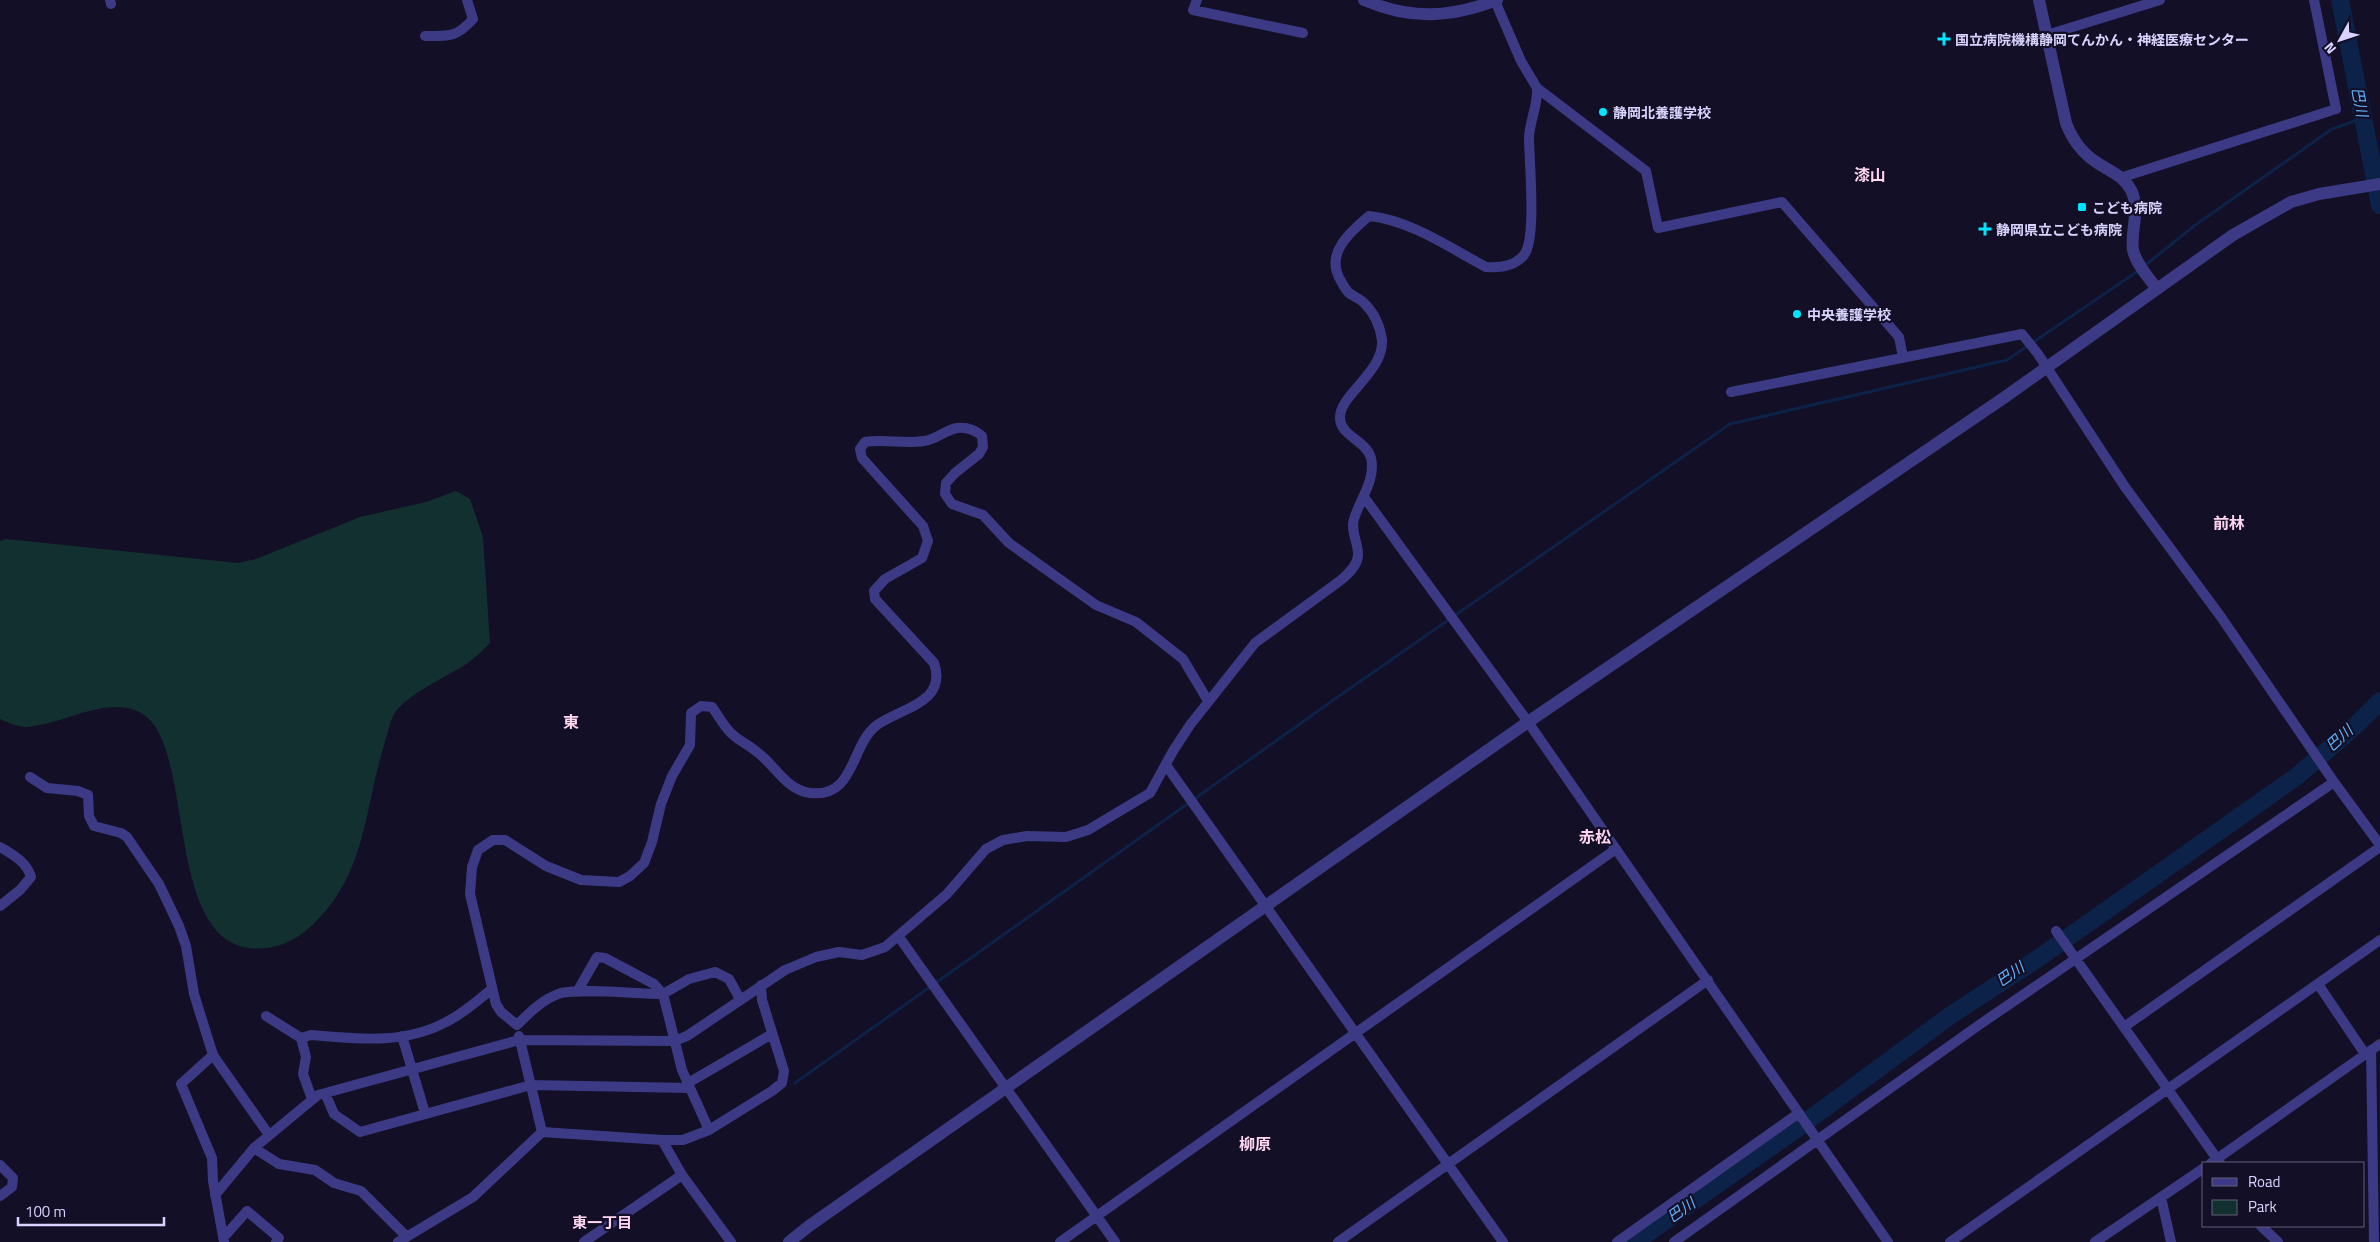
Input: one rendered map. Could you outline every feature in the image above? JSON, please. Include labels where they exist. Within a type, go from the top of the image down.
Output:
[{"type":"street","points":[[425,36],[447,36],[462,32],[473,19],[467,0]]},
{"type":"street","points":[[1197,0],[1193,10],[1303,34]]},
{"type":"street","points":[[1364,0],[1400,12],[1429,15],[1459,12],[1496,0],[1520,61],[1537,88],[1646,171],[1658,228],[1782,202],[1899,337],[1903,357]]},
{"type":"street","points":[[2039,0],[2070,135],[2091,158],[2123,177],[2130,189],[2135,203],[2133,248],[2135,257],[2157,289]]},
{"type":"street","points":[[2047,35],[2160,0]]},
{"type":"street","points":[[2123,177],[2336,109],[2314,0]]},
{"type":"street","points":[[215,1195],[254,1148],[312,1099],[325,1093],[520,1040],[674,1041],[687,1036],[785,970],[816,957],[839,952],[862,956],[885,947],[947,894],[986,849],[1003,840],[1027,836],[1066,837],[1088,830],[1150,793],[1172,751],[1208,701],[1255,643],[1341,580],[1353,569],[1358,555],[1354,541],[1353,520],[1364,497],[1372,469],[1366,447],[1343,428],[1340,419],[1341,406],[1355,392],[1378,359],[1382,342],[1378,321],[1364,303],[1349,293],[1337,275],[1334,261],[1338,249],[1347,234],[1369,216],[1385,217],[1486,267],[1497,268],[1515,262],[1524,255],[1529,246],[1531,228],[1529,134],[1538,97],[1537,88]]},
{"type":"street","points":[[789,1242],[1264,905],[2046,368],[2259,218],[2291,202],[2319,194],[2380,184]]},
{"type":"street","points":[[1732,392],[2022,334],[2038,354],[2125,487],[2221,617],[2380,846],[2124,1027]]},
{"type":"street","points":[[542,1132],[517,1025],[501,1012],[496,1004],[470,894],[472,867],[478,850],[493,840],[505,840],[546,866],[581,880],[619,882],[630,876],[644,863],[652,842],[661,804],[672,776],[690,744],[691,713],[701,706],[712,707],[730,733],[759,753],[791,786],[810,793],[831,790],[845,779],[865,737],[877,725],[912,708],[929,694],[937,683],[938,674],[934,663],[875,600],[876,587],[922,558],[928,541],[923,526],[862,458],[860,449],[865,442],[877,440],[904,443],[927,441],[956,428],[976,432],[982,436],[983,447],[979,454],[955,473],[944,489],[952,504],[984,515],[1009,543],[1096,605],[1136,622],[1183,659],[1208,701]]},
{"type":"street","points":[[1364,497],[1528,722],[1888,1242]]},
{"type":"street","points":[[1166,765],[1503,1242]]},
{"type":"street","points":[[30,777],[47,788],[78,791],[88,795],[89,816],[94,826],[121,833],[136,848],[159,884],[179,926],[186,946],[194,994],[213,1055],[269,1135]]},
{"type":"street","points":[[1674,1242],[1819,1141],[1979,1025],[2334,782]]},
{"type":"street","points":[[0,847],[19,859],[29,871],[31,877],[20,890],[0,906]]},
{"type":"street","points":[[1060,1242],[1616,849]]},
{"type":"street","points":[[2056,931],[2216,1162],[2380,1044]]},
{"type":"street","points":[[899,937],[1115,1242]]},
{"type":"street","points":[[1950,1242],[2380,940]]},
{"type":"street","points":[[577,992],[597,957],[605,958],[654,984],[663,994],[674,1041],[689,1086],[708,1130]]},
{"type":"street","points":[[517,1025],[538,1006],[560,994],[577,992],[663,994],[689,978],[715,972],[729,979],[740,999]]},
{"type":"street","points":[[1338,1242],[1708,980]]},
{"type":"street","points":[[2318,984],[2368,1052],[2376,1117],[2374,1242]]},
{"type":"street","points":[[254,1148],[279,1164],[315,1170],[334,1183],[361,1190],[402,1239],[473,1198],[542,1132],[683,1140],[708,1130],[772,1091],[782,1083],[784,1070],[762,1000],[761,985]]},
{"type":"street","points":[[301,1038],[311,1035],[379,1040],[422,1032],[449,1021],[492,989]]},
{"type":"street","points":[[266,1016],[301,1038],[306,1057],[303,1074],[312,1099]]},
{"type":"street","points":[[325,1093],[334,1114],[360,1132],[531,1085],[689,1086],[772,1034]]},
{"type":"street","points":[[402,1036],[425,1113]]},
{"type":"street","points":[[213,1055],[181,1084],[212,1158],[215,1195],[223,1240]]},
{"type":"street","points":[[1617,1242],[1799,1113]]},
{"type":"street","points":[[662,1140],[682,1175],[731,1242]]},
{"type":"street","points":[[0,1165],[13,1178],[12,1187],[0,1196]]},
{"type":"street","points":[[2095,1242],[2202,1169]]},
{"type":"street","points":[[584,1242],[682,1175]]},
{"type":"street","points":[[2161,1196],[2171,1242]]},
{"type":"street","points":[[223,1240],[247,1212],[279,1238],[276,1242]]},
{"type":"street","points":[[2262,1227],[2278,1242]]},
{"type":"green space","points":[[456,491],[470,499],[483,537],[490,643],[468,663],[406,701],[393,716],[377,770],[367,819],[353,866],[342,888],[328,908],[309,928],[288,942],[273,947],[248,948],[223,937],[206,915],[194,886],[166,749],[154,725],[143,714],[130,708],[100,708],[40,725],[26,727],[14,725],[0,719],[0,541],[6,539],[238,563],[256,559],[360,517],[426,502]]},
{"type":"waterway","name":"巴川","points":[[2340,0],[2380,205]]},
{"type":"waterway","points":[[2143,267],[2194,226],[2332,129],[2363,118]]},
{"type":"waterway","points":[[795,1083],[1332,701],[1730,424],[2007,360],[2138,271]]},
{"type":"waterway","name":"巴川","points":[[1635,1242],[1795,1130],[1951,1015],[2040,957],[2296,777],[2354,727],[2380,701]]},
{"type":"place","name":"国立病院機構静岡てんかん・神経医療センター","points":[[1944,39]]},
{"type":"place","name":"静岡北養護学校","points":[[1603,112]]},
{"type":"place","name":"こども病院","points":[[2082,207]]},
{"type":"place","name":"静岡県立こども病院","points":[[1985,229]]},
{"type":"place","name":"中央養護学校","points":[[1797,314]]},
{"type":"district","name":"漆山","points":[[1870,175]]},
{"type":"district","name":"前林","points":[[2229,523]]},
{"type":"district","name":"東","points":[[571,722]]},
{"type":"district","name":"赤松","points":[[1595,837]]},
{"type":"district","name":"柳原","points":[[1255,1144]]},
{"type":"district","name":"東一丁目","points":[[602,1222]]}]
